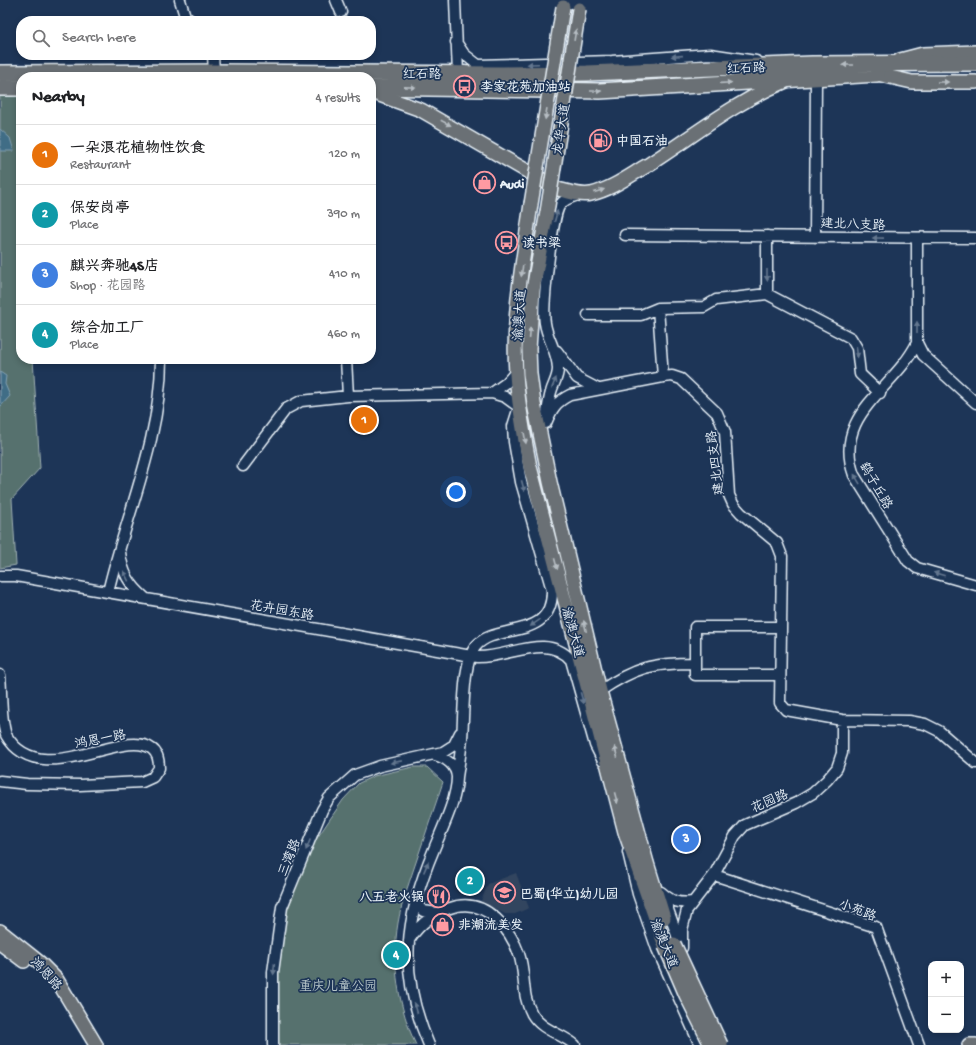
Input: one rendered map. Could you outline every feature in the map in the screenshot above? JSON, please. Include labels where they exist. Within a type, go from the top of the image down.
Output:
[{"type":"highway","points":[[915,68],[976,63]]},
{"type":"highway","name":"红石路","points":[[376,73],[788,72],[915,68]]},
{"type":"highway","points":[[915,68],[976,72]]},
{"type":"highway","name":"红石路","points":[[376,86],[600,91],[788,72],[816,78],[879,69]]},
{"type":"highway","name":"红石路","points":[[0,73],[16,73]]},
{"type":"highway","points":[[0,88],[16,88]]},
{"type":"main road","name":"龙华大道","points":[[531,204],[564,3]]},
{"type":"main road","name":"龙华大道","points":[[546,212],[579,4]]},
{"type":"main road","points":[[879,69],[923,54],[976,52]]},
{"type":"main road","points":[[879,69],[912,82],[976,82]]},
{"type":"main road","name":"红石路","points":[[376,94],[421,110],[558,188],[578,195],[590,194],[613,187],[788,72]]},
{"type":"main road","name":"渝澳大道","points":[[531,204],[519,288],[516,373],[519,407],[530,467],[611,779],[632,831],[674,946],[721,1045]]},
{"type":"main road","name":"渝澳大道","points":[[546,212],[533,290],[529,349],[531,382],[547,463],[632,831]]},
{"type":"main road","name":"鸿恩路","points":[[0,931],[40,962],[57,980],[96,1045]]},
{"type":"main road","name":"鸿恩路","points":[[0,943],[33,968],[49,985],[86,1045]]},
{"type":"main road","name":"渝澳大道","points":[[674,946],[686,995],[711,1045]]},
{"type":"main road","points":[[969,1045],[976,1045]]},
{"type":"street","points":[[180,0],[185,16]]},
{"type":"street","points":[[336,0],[341,12]]},
{"type":"street","points":[[455,0],[458,74],[469,67],[478,65],[604,61],[710,54],[788,72]]},
{"type":"street","points":[[456,42],[464,54],[478,65]]},
{"type":"street","points":[[213,60],[214,72]]},
{"type":"street","name":"建北八支路","points":[[816,78],[815,237],[976,238]]},
{"type":"street","points":[[578,195],[566,199],[559,205],[555,219],[544,303],[545,322],[549,337],[555,348],[577,378],[598,389]]},
{"type":"street","points":[[625,235],[815,237]]},
{"type":"street","points":[[766,236],[767,294]]},
{"type":"street","points":[[917,238],[917,343],[923,355],[976,403]]},
{"type":"street","points":[[588,315],[641,315],[658,308],[704,307],[716,300],[767,294],[851,338],[857,348],[860,374],[880,392]]},
{"type":"street","points":[[658,308],[663,377]]},
{"type":"street","name":"鹞子丘路","points":[[917,343],[906,362],[859,415],[848,447],[849,461],[854,475],[908,561],[917,568],[976,585]]},
{"type":"street","points":[[547,463],[546,422],[550,397],[558,370],[555,348]]},
{"type":"street","points":[[906,362],[914,360],[930,361]]},
{"type":"street","points":[[108,592],[150,447],[161,386],[161,364]]},
{"type":"street","points":[[346,364],[348,396]]},
{"type":"street","points":[[492,393],[506,383],[516,373]]},
{"type":"street","name":"建北四支路","points":[[546,422],[552,408],[556,403],[570,395],[663,377],[672,376],[681,379],[717,412],[722,422],[725,432],[729,495],[733,504],[741,513],[777,543],[782,556],[780,703],[786,710],[842,720],[909,721],[925,724],[939,731],[976,763]]},
{"type":"street","points":[[243,466],[286,409],[301,401],[348,396],[492,393],[505,397],[519,407],[513,426],[514,442],[521,482],[552,590],[552,599],[545,614],[533,625],[486,638],[477,644],[471,656],[465,683],[457,777],[448,816],[422,876],[414,901],[408,941],[410,984],[418,1015],[429,1045]]},
{"type":"street","points":[[120,549],[123,569],[127,578],[135,590],[145,598]]},
{"type":"street","points":[[0,576],[16,576],[145,598]]},
{"type":"street","name":"花卉园东路","points":[[145,598],[471,656],[493,657],[536,647],[556,648],[564,652],[571,660],[595,745],[611,779]]},
{"type":"street","points":[[780,675],[695,675],[695,627],[781,627]]},
{"type":"street","points":[[600,691],[619,677],[638,669],[668,663],[695,663]]},
{"type":"street","name":"鸿恩一路","points":[[0,675],[2,722],[6,735],[19,750],[46,760],[60,759],[129,745],[144,744],[153,749],[158,757],[159,768],[152,777],[142,782],[80,785],[27,784],[0,781]]},
{"type":"street","name":"花园路","points":[[674,946],[683,919],[692,902],[714,875],[735,836],[745,825],[796,803],[813,792],[827,780],[837,768],[842,753],[842,720]]},
{"type":"street","name":"三湾路","points":[[273,1045],[273,972],[282,907],[322,810],[329,798],[355,775],[386,764],[435,755],[450,748],[456,741],[462,728]]},
{"type":"street","points":[[435,755],[447,760],[453,766],[457,777]]},
{"type":"street","points":[[632,831],[651,860],[661,892],[674,946],[726,1045]]},
{"type":"street","points":[[632,831],[628,861],[638,894],[657,949],[700,1045]]},
{"type":"street","name":"小苑路","points":[[714,875],[876,928],[919,1045]]},
{"type":"street","points":[[661,892],[670,900],[676,902],[692,902]]},
{"type":"street","points":[[414,901],[424,911],[438,913]]},
{"type":"street","points":[[408,941],[419,926],[438,913],[457,906],[468,905],[482,909],[497,919],[506,930],[519,954],[523,989],[531,1013],[545,1028],[575,1045]]},
{"type":"street","points":[[688,1021],[694,1025],[703,1025],[708,1020],[709,1012]]},
{"type":"shaded area","points":[[0,129],[10,138],[14,151],[0,151]]},
{"type":"shaded area","points":[[0,372],[6,376],[5,384],[10,396],[0,407]]},
{"type":"shaded area","name":"巴蜀(华立)幼儿园","points":[[516,873],[529,908],[515,914],[505,914],[481,901],[488,884]]},
{"type":"green space","points":[[0,94],[16,94],[16,364],[33,364],[40,468],[12,499],[16,565],[0,568]]},
{"type":"green space","name":"重庆儿童公园","points":[[413,767],[427,767],[443,782],[405,896],[399,916],[396,938],[395,954],[398,986],[405,1016],[416,1045],[278,1045],[278,959],[282,931],[287,911],[311,847],[343,800],[359,783],[374,776]]},
{"type":"place","name":"李家花苑加油站","points":[[464,86]]},
{"type":"place","name":"中国石油","points":[[600,140]]},
{"type":"place","name":"Audi","points":[[484,183]]},
{"type":"place","name":"读书梁","points":[[506,242]]},
{"type":"place","name":"一朵浪花植物性饮食","points":[[364,420]]},
{"type":"place","name":"麒兴奔驰4S店","points":[[686,839]]},
{"type":"place","name":"保安岗亭","points":[[470,881]]},
{"type":"place","name":"巴蜀(华立)幼儿园","points":[[504,893]]},
{"type":"place","name":"八五老火锅","points":[[439,896]]},
{"type":"place","name":"非潮流美发","points":[[442,924]]},
{"type":"place","name":"综合加工厂","points":[[396,955]]}]
